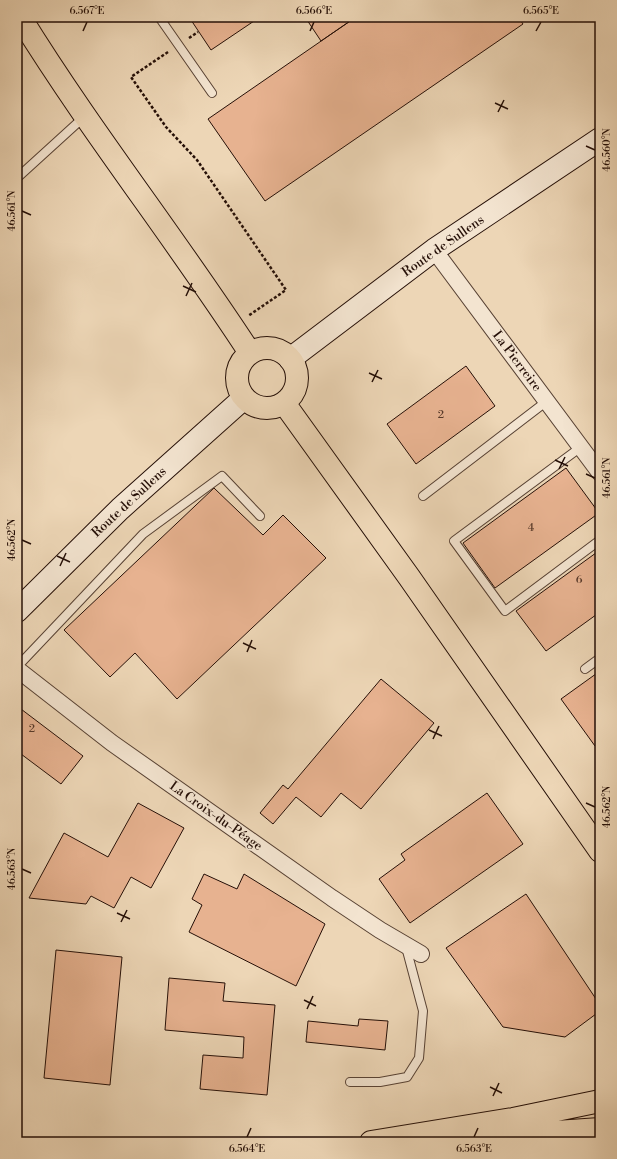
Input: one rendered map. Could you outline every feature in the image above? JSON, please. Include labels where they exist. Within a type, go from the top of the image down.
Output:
[{"type":"main road","points":[[20,17],[36,43],[250,353]]},
{"type":"main road","name":"Route de Sullens","points":[[290,359],[434,250],[600,139]]},
{"type":"main road","points":[[260,348],[272,348],[282,352],[290,359],[296,370],[297,382],[295,390],[284,403],[276,407],[259,407],[244,398],[239,389],[237,379],[238,369],[243,360],[250,353],[260,348]]},
{"type":"main road","name":"Route de Sullens","points":[[17,611],[120,510],[244,398]]},
{"type":"main road","points":[[284,403],[600,851]]},
{"type":"main road","points":[[371,1142],[513,1119],[600,1100]]},
{"type":"main road","points":[[393,1142],[600,1129]]},
{"type":"street","name":"La Pierreire","points":[[434,250],[600,473]]},
{"type":"street","name":"La Croix-du-Péage","points":[[17,668],[112,743],[332,898],[380,930],[421,954]]},
{"type":"lane","points":[[159,17],[212,93]]},
{"type":"lane","points":[[17,178],[86,116]]},
{"type":"lane","points":[[423,496],[547,401]]},
{"type":"lane","points":[[581,446],[454,541],[506,610],[600,540]]},
{"type":"lane","points":[[17,668],[142,534],[222,476],[260,516]]},
{"type":"lane","points":[[584,669],[600,658]]},
{"type":"lane","points":[[350,1082],[380,1082],[407,1077],[419,1058],[423,1011],[406,945]]},
{"type":"path","points":[[198,32],[131,76],[166,127],[197,160],[286,290],[248,316]]},
{"type":"building","points":[[189,17],[260,17],[211,50]]},
{"type":"building","points":[[305,17],[356,17],[321,41]]},
{"type":"building","points":[[356,17],[518,17],[523,24],[265,201],[208,119]]},
{"type":"building","points":[[466,366],[495,406],[416,464],[387,424]]},
{"type":"building","points":[[566,468],[599,513],[495,588],[463,543]]},
{"type":"building","points":[[214,488],[263,535],[283,515],[326,558],[177,699],[135,653],[110,677],[64,630]]},
{"type":"building","points":[[600,550],[600,612],[546,651],[516,611]]},
{"type":"building","points":[[600,671],[600,742],[595,746],[561,699]]},
{"type":"building","points":[[381,679],[434,723],[361,809],[341,793],[321,817],[296,797],[273,824],[260,813],[283,785],[288,789]]},
{"type":"building","points":[[17,706],[83,756],[61,784],[17,751]]},
{"type":"building","points":[[487,793],[523,844],[410,923],[379,879],[405,860],[401,854]]},
{"type":"building","points":[[138,803],[184,828],[151,888],[131,877],[114,908],[91,896],[86,904],[29,898],[64,833],[108,857]]},
{"type":"building","points":[[204,874],[237,889],[244,874],[325,924],[296,986],[189,932],[202,905],[192,899]]},
{"type":"building","points":[[526,894],[600,1005],[600,1011],[565,1037],[503,1027],[446,948]]},
{"type":"building","points":[[17,924],[21,925],[17,981]]},
{"type":"building","points":[[56,950],[122,957],[110,1085],[44,1078]]},
{"type":"building","points":[[169,978],[225,983],[223,1001],[275,1005],[267,1095],[200,1089],[203,1055],[243,1058],[244,1037],[165,1030]]},
{"type":"building","points":[[359,1019],[388,1021],[385,1050],[306,1042],[308,1021],[358,1026]]}]
